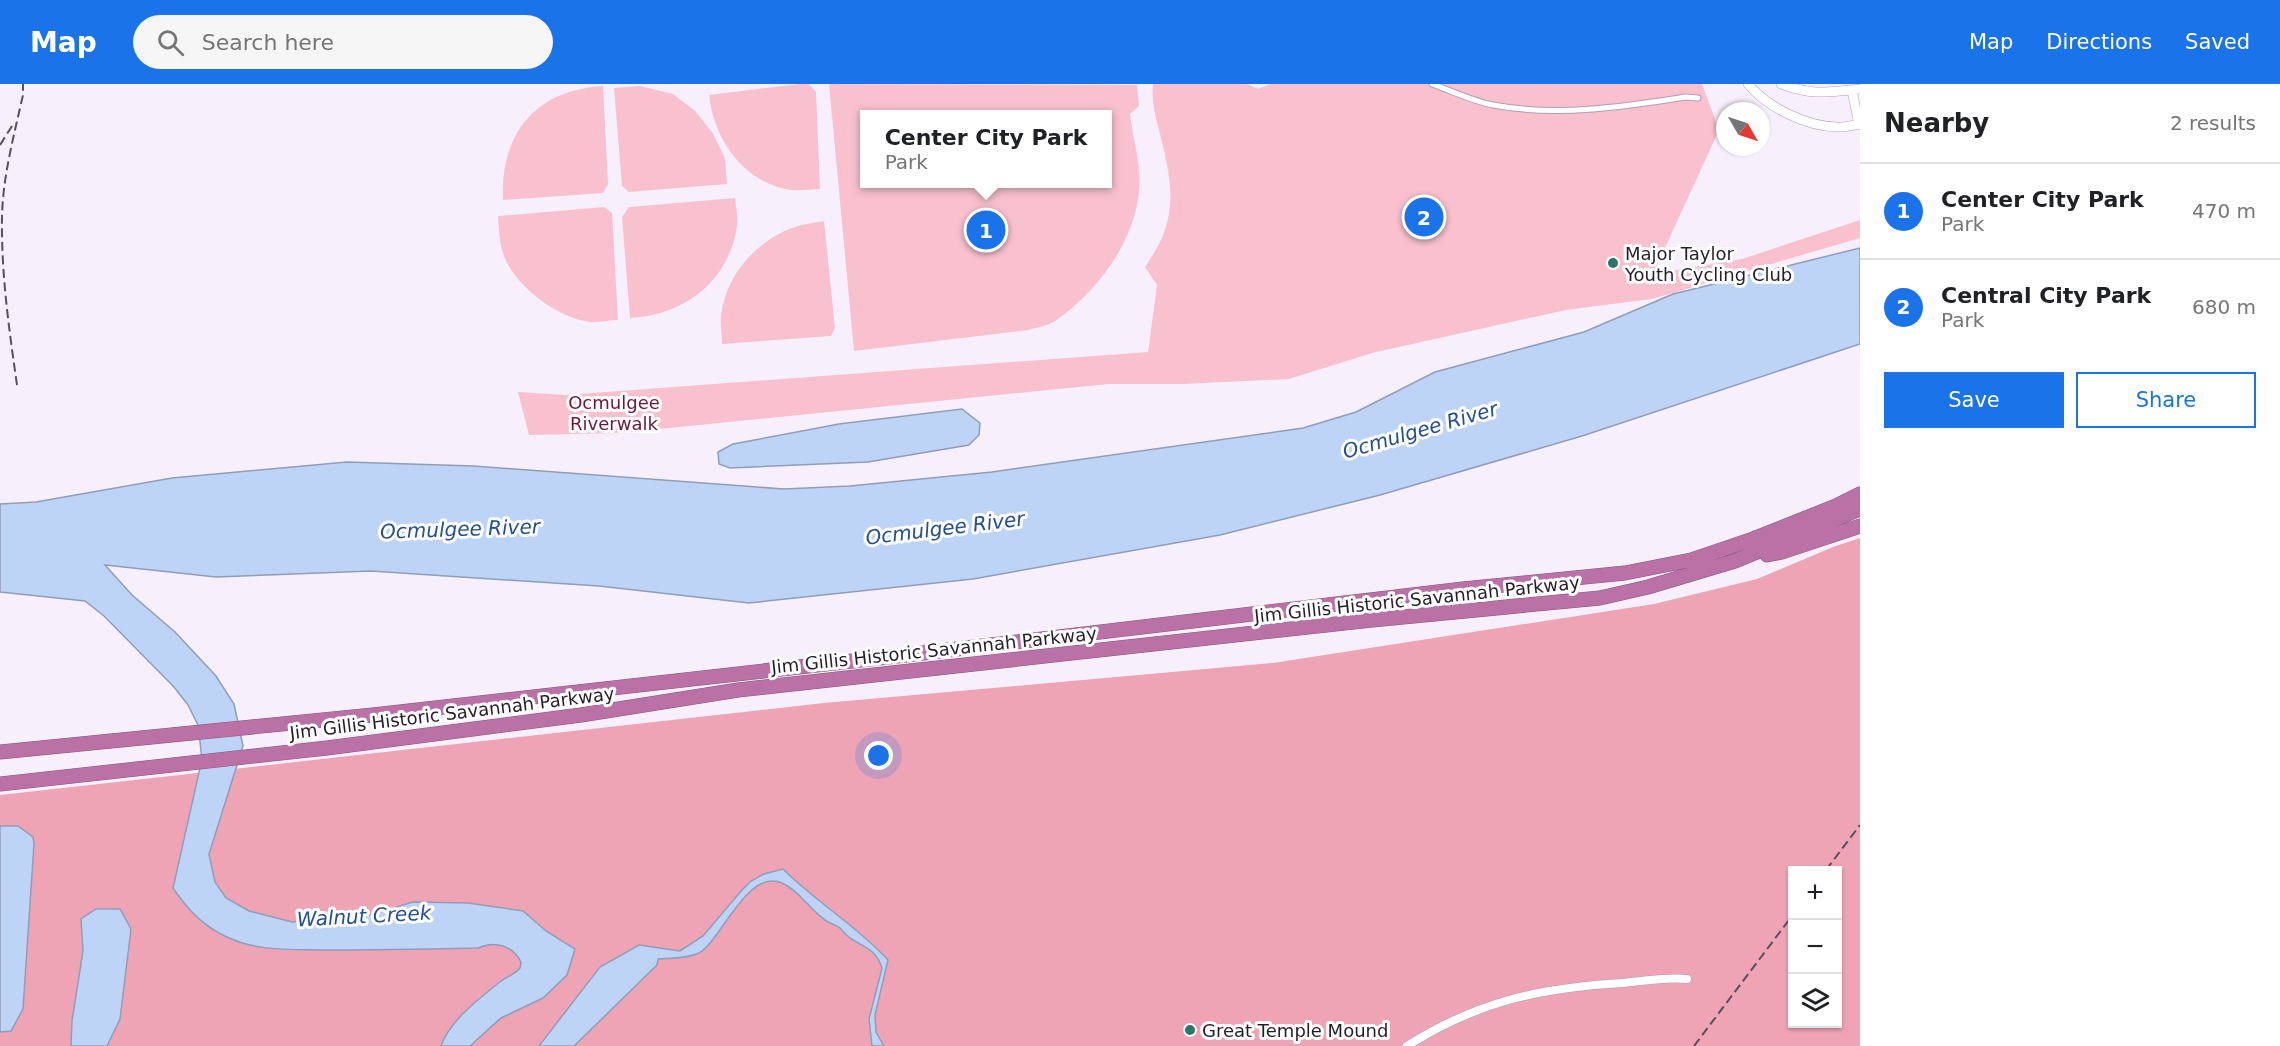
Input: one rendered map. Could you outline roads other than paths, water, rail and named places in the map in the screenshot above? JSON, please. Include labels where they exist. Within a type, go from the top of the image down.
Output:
[{"type":"highway","name":"Jim Gillis Historic Savannah Parkway","points":[[0,752],[172,733],[373,715],[923,653],[1440,591],[1625,573],[1691,560],[1753,539],[1860,494]]},
{"type":"highway","name":"Jim Gillis Historic Savannah Parkway","points":[[0,784],[327,748],[581,715],[762,687],[1372,620],[1600,598],[1648,587],[1735,561],[1860,509]]},
{"type":"highway","points":[[1735,561],[1782,552],[1860,526]]},
{"type":"street","points":[[1432,84],[1480,101],[1520,108],[1605,109],[1686,97],[1698,98]]},
{"type":"street","points":[[1748,84],[1779,110],[1804,121],[1840,128],[1860,124],[1856,89],[1819,94],[1796,90],[1781,84]]},
{"type":"street","points":[[1407,1046],[1464,1016],[1520,996],[1598,984],[1672,978],[1687,980]]},
{"type":"water","points":[[1860,248],[1860,344],[1582,436],[1380,495],[1220,535],[973,579],[749,603],[599,586],[371,571],[216,577],[105,565],[132,595],[175,632],[216,676],[234,704],[243,746],[209,854],[215,882],[226,898],[249,911],[292,922],[370,915],[413,902],[468,903],[523,911],[546,931],[575,949],[567,975],[543,998],[501,1018],[470,1046],[441,1046],[451,1027],[466,1010],[520,968],[521,962],[518,956],[508,948],[497,945],[478,948],[275,949],[239,942],[203,923],[173,888],[202,759],[198,725],[188,705],[174,687],[104,616],[85,601],[0,592],[0,504],[36,502],[172,478],[347,462],[473,466],[784,489],[850,486],[992,472],[1303,428],[1356,412],[1435,372],[1584,332],[1673,294]]},
{"type":"water","points":[[962,409],[980,423],[979,435],[969,445],[868,462],[730,468],[719,464],[718,452],[733,444],[839,424]]},
{"type":"water","points":[[0,826],[18,826],[33,837],[34,844],[23,1009],[11,1031],[0,1032]]},
{"type":"water","points":[[783,869],[888,960],[875,1015],[876,1032],[884,1046],[872,1046],[869,1019],[882,968],[876,957],[869,949],[850,938],[840,928],[822,918],[788,887],[782,883],[769,881],[757,886],[746,895],[716,935],[699,953],[658,959],[657,965],[574,1046],[539,1046],[600,967],[639,945],[680,951],[703,936],[751,881],[764,874]]},
{"type":"water","points":[[96,909],[120,909],[131,929],[120,1019],[107,1046],[71,1046],[72,1021],[83,951],[81,919]]},
{"type":"railway","points":[[17,385],[4,280],[2,216],[7,171],[23,95],[23,84]]},
{"type":"railway","points":[[0,145],[12,126]]},
{"type":"railway","points":[[1829,866],[1860,825]]},
{"type":"railway","points":[[1694,1046],[1789,920]]},
{"type":"place","name":"Central City Park","points":[[1424,217]]},
{"type":"place","name":"Center City Park","points":[[986,230]]},
{"type":"place","name":"Major Taylor Youth Cycling Club","points":[[1613,263]]},
{"type":"place","name":"Great Temple Mound","points":[[1190,1030]]},
{"type":"park label","name":"Ocmulgee Riverwalk","points":[[614,412]]},
{"type":"water label","name":"Ocmulgee River","points":[[1420,430]]},
{"type":"water label","name":"Ocmulgee River","points":[[945,528]]},
{"type":"water label","name":"Ocmulgee River","points":[[460,529]]},
{"type":"water label","name":"Walnut Creek","points":[[364,916]]}]
